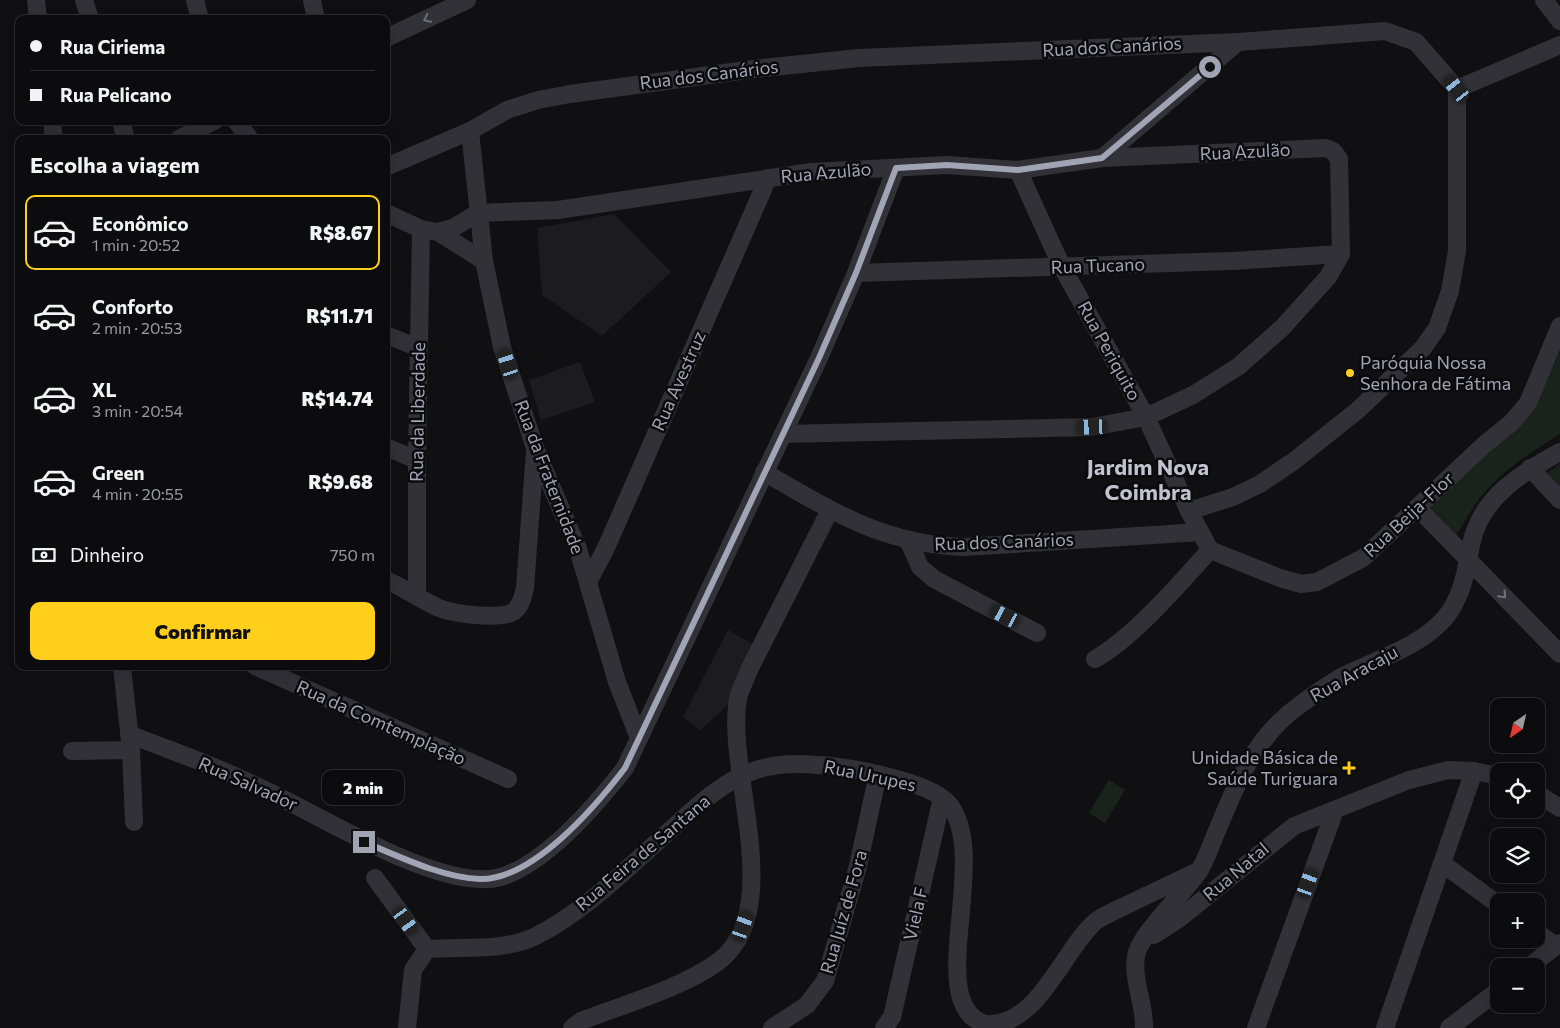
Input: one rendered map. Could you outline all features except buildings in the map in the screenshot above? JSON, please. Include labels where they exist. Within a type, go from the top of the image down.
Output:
[{"type":"street","points":[[36,0],[38,15]]},
{"type":"street","points":[[84,0],[89,15]]},
{"type":"street","points":[[195,0],[199,15]]},
{"type":"street","points":[[312,0],[315,15]]},
{"type":"street","points":[[390,36],[467,0]]},
{"type":"street","points":[[1544,0],[1560,21]]},
{"type":"street","name":"Rua dos Canários","points":[[390,165],[470,131],[507,110],[538,100],[754,69],[909,54],[1238,42],[1386,31],[1416,42],[1457,89]]},
{"type":"street","points":[[1102,158],[1238,42]]},
{"type":"street","points":[[1189,511],[1233,497],[1260,484],[1294,461],[1358,410],[1423,348],[1437,328],[1450,291],[1457,251],[1457,89],[1560,45]]},
{"type":"street","points":[[187,135],[206,125]]},
{"type":"street","points":[[239,125],[247,135]]},
{"type":"street","name":"Rua da Fraternidade","points":[[470,131],[484,261],[502,346],[535,448],[578,549],[616,682],[639,738]]},
{"type":"street","name":"Rua Azulão","points":[[430,230],[453,228],[478,213],[558,210],[811,172],[947,165],[1018,170],[1102,158],[1326,148],[1339,159],[1341,254]]},
{"type":"street","name":"Rua Salvador","points":[[130,742],[225,772],[292,803],[364,842],[406,860],[455,875],[480,879],[500,877],[518,870],[551,846],[582,819],[625,768],[783,434],[856,273],[896,168]]},
{"type":"street","name":"Rua Periquito","points":[[1018,170],[1062,268],[1146,417],[1200,532]]},
{"type":"street","name":"Rua Avestruz","points":[[588,582],[606,548],[768,178]]},
{"type":"street","points":[[390,215],[430,230],[484,261]]},
{"type":"street","name":"Rua da Liberdade","points":[[417,595],[416,460],[419,348],[430,230]]},
{"type":"street","points":[[783,434],[1092,427],[1146,417],[1193,395],[1239,366],[1282,328],[1310,298],[1328,277],[1341,254]]},
{"type":"street","name":"Rua Tucano","points":[[856,273],[1232,262],[1341,254]]},
{"type":"street","name":"Rua Beija-Flor","points":[[1210,550],[1300,584],[1317,582],[1363,558],[1485,444],[1511,423],[1528,403],[1560,326]]},
{"type":"street","points":[[390,337],[419,348]]},
{"type":"street","points":[[390,582],[438,608],[452,613],[504,616],[514,611],[521,602],[524,588],[535,448]]},
{"type":"street","points":[[390,449],[416,460]]},
{"type":"street","name":"Rua Aracaju","points":[[1140,942],[1181,896],[1200,870],[1245,765],[1270,732],[1298,706],[1343,676],[1397,651],[1435,628],[1452,610],[1462,589],[1472,544],[1492,501],[1507,485],[1530,468],[1560,452]]},
{"type":"street","points":[[1530,468],[1560,500]]},
{"type":"street","name":"Rua dos Canários","points":[[764,472],[830,510],[884,534],[909,542],[934,546],[965,547],[1200,532]]},
{"type":"street","points":[[1418,508],[1470,559],[1560,654]]},
{"type":"street","points":[[572,1028],[581,1022],[698,975],[721,960],[738,938],[747,913],[752,866],[737,728],[738,698],[749,670],[830,510]]},
{"type":"street","points":[[1095,659],[1112,648],[1160,604],[1210,550],[1200,532]]},
{"type":"street","points":[[909,542],[920,567],[934,579],[1037,633]]},
{"type":"street","points":[[578,549],[585,554],[598,552],[606,548]]},
{"type":"street","points":[[122,670],[130,742],[134,822]]},
{"type":"street","name":"Rua da Comtemplação","points":[[264,670],[508,779]]},
{"type":"street","points":[[72,752],[130,742]]},
{"type":"street","name":"Rua Urupes","points":[[742,776],[759,769],[786,765],[818,764],[878,774],[928,789],[942,798],[958,818],[965,845],[964,892],[956,977],[960,998],[968,1013],[983,1024],[1002,1026],[1020,1019],[1035,1007],[1075,945],[1100,919],[1200,870]]},
{"type":"street","name":"Rua Natal","points":[[1140,942],[1175,922],[1294,826],[1409,780],[1448,770],[1474,771],[1490,774]]},
{"type":"street","points":[[1385,1028],[1474,771]]},
{"type":"street","name":"Rua Juíz de Fora","points":[[772,1028],[807,1005],[825,981],[858,866],[878,774]]},
{"type":"street","name":"Rua Feira de Santana","points":[[427,950],[505,946],[534,936],[593,898],[706,798],[742,776]]},
{"type":"street","name":"Viela F","points":[[884,1028],[892,1017],[942,798]]},
{"type":"street","points":[[1545,799],[1560,808]]},
{"type":"street","points":[[1256,1028],[1335,810]]},
{"type":"street","points":[[1443,864],[1490,898]]},
{"type":"street","points":[[375,878],[427,950],[413,970],[409,988],[407,1028]]},
{"type":"street","points":[[1541,958],[1558,945],[1545,937]]},
{"type":"street","points":[[1140,942],[1136,956],[1136,973],[1144,1028]]},
{"type":"street","points":[[1449,1028],[1490,997]]},
{"type":"shaded area","points":[[614,214],[671,272],[602,336],[542,295],[537,228]]},
{"type":"shaded area","points":[[1560,351],[1560,434],[1506,471],[1479,499],[1456,535],[1429,505],[1535,407]]},
{"type":"shaded area","points":[[580,362],[595,402],[541,420],[529,380]]},
{"type":"shaded area","points":[[1560,464],[1560,491],[1544,475]]},
{"type":"shaded area","points":[[728,630],[753,644],[727,706],[700,730],[683,717]]},
{"type":"shaded area","points":[[1109,780],[1125,790],[1105,823],[1089,813]]},
{"type":"place","name":"Paróquia Nossa Senhora de Fátima","points":[[1350,373]]},
{"type":"place","name":"Unidade Básica de Saúde Turiguara","points":[[1349,768]]},
{"type":"district","name":"Jardim Nova Coimbra","points":[[1148,480]]},
{"type":"route","points":[[364,842],[406,860],[455,875],[480,879],[500,877],[518,870],[551,846],[582,819],[603,796],[625,768],[819,358],[856,273],[880,205],[896,168],[947,165],[1018,170],[1102,158],[1140,128],[1210,67]]}]
